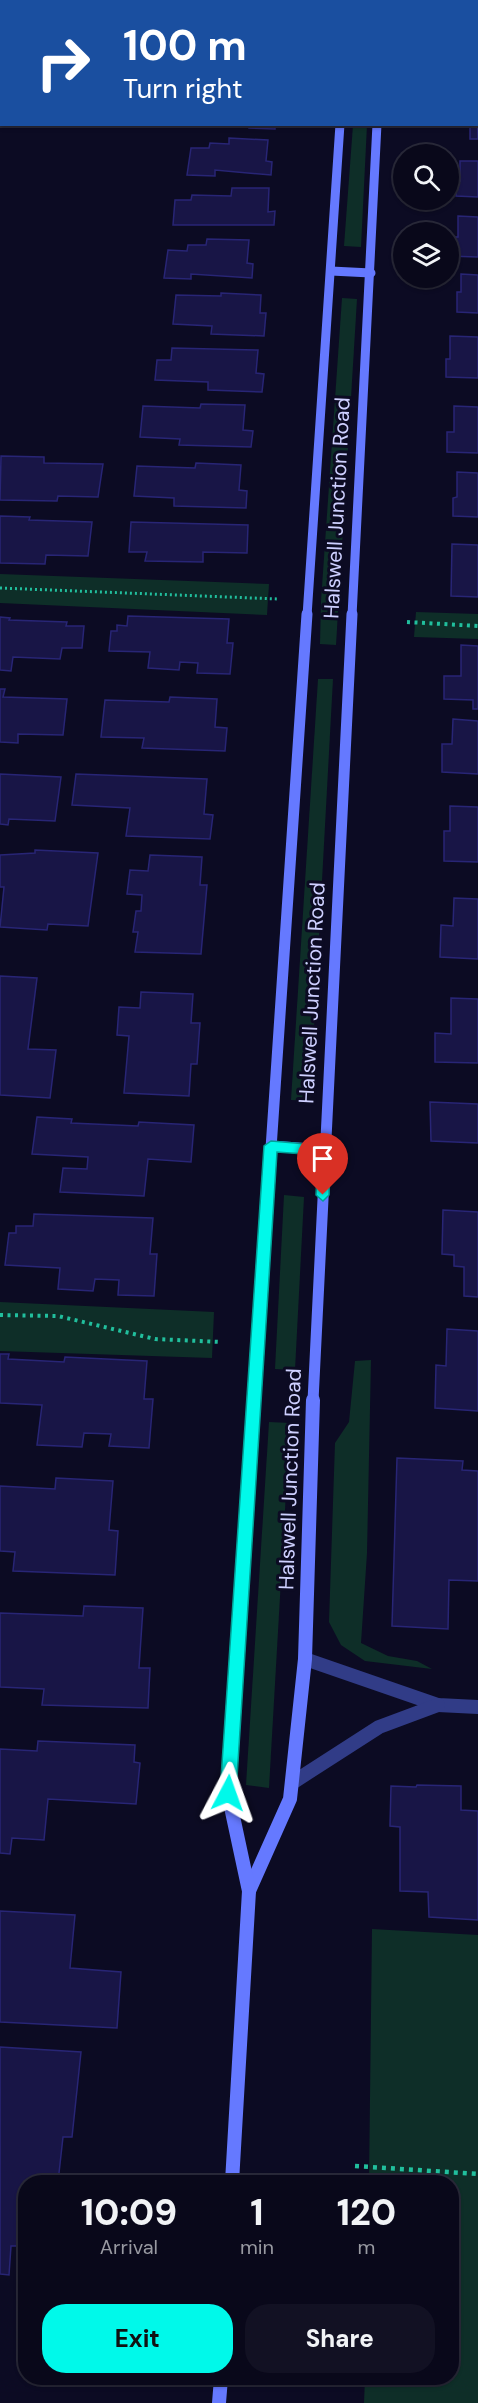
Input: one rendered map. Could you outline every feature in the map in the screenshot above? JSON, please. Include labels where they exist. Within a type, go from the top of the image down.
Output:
[{"type":"main road","name":"Halswell Junction Road","points":[[232,2175],[249,1891],[228,1793],[340,126]]},
{"type":"main road","name":"Halswell Junction Road","points":[[249,1891],[290,1799],[305,1659],[310,1469],[377,126]]},
{"type":"main road","points":[[331,271],[370,273]]},
{"type":"main road","points":[[271,1146],[325,1150]]},
{"type":"main road","points":[[219,2403],[220,2385]]},
{"type":"street","points":[[305,1659],[438,1705],[478,1707]]},
{"type":"street","points":[[292,1783],[379,1727],[438,1705]]},
{"type":"path","points":[[0,588],[280,599]]},
{"type":"path","points":[[407,622],[478,626]]},
{"type":"path","points":[[0,1315],[58,1316],[80,1319],[156,1339],[221,1342]]},
{"type":"path","points":[[355,2166],[478,2174]]},
{"type":"green space","points":[[353,126],[367,126],[361,247],[344,246]]},
{"type":"green space","points":[[342,298],[357,299],[336,645],[320,644]]},
{"type":"green space","points":[[0,574],[269,584],[267,615],[0,603]]},
{"type":"green space","points":[[416,612],[478,614],[478,639],[414,637]]},
{"type":"green space","points":[[318,679],[333,679],[310,1101],[291,1100]]},
{"type":"green space","points":[[284,1195],[304,1197],[295,1370],[275,1369]]},
{"type":"green space","points":[[0,1302],[214,1312],[212,1358],[0,1351]]},
{"type":"green space","points":[[371,1360],[367,1553],[361,1643],[388,1656],[417,1661],[432,1669],[365,1661],[341,1645],[329,1622],[335,1443],[349,1422],[355,1361]]},
{"type":"green space","points":[[269,1422],[290,1423],[269,1788],[246,1785]]},
{"type":"green space","points":[[372,1929],[478,1935],[478,2403],[364,2403],[365,2385],[459,2385],[459,2175],[369,2175]]},
{"type":"building","points":[[249,126],[275,126],[275,129],[249,128]]},
{"type":"building","points":[[470,126],[478,126],[478,139],[470,139]]},
{"type":"building","points":[[229,138],[268,140],[266,161],[272,162],[271,175],[215,170],[215,176],[187,175],[191,148],[209,148],[210,143],[229,144]]},
{"type":"building","points":[[460,161],[478,161],[478,197],[459,196]]},
{"type":"building","points":[[232,188],[269,188],[268,212],[275,211],[274,225],[173,225],[175,200],[191,200],[192,195],[231,196]]},
{"type":"building","points":[[458,216],[478,217],[478,257],[459,256]]},
{"type":"building","points":[[207,239],[249,240],[247,263],[253,264],[252,278],[191,274],[191,279],[164,278],[168,250],[187,251],[188,245],[206,245]]},
{"type":"building","points":[[461,274],[478,275],[478,313],[457,312],[457,292],[461,292]]},
{"type":"building","points":[[221,293],[261,295],[260,313],[266,313],[264,336],[211,334],[212,326],[173,324],[176,295],[221,296]]},
{"type":"building","points":[[450,336],[478,337],[478,378],[446,377],[446,359],[450,359]]},
{"type":"building","points":[[172,348],[258,350],[256,373],[264,374],[262,392],[208,390],[208,382],[155,380],[157,360],[171,360]]},
{"type":"building","points":[[201,404],[245,405],[243,430],[253,431],[251,447],[179,445],[180,439],[140,437],[143,406],[200,408]]},
{"type":"building","points":[[454,406],[478,407],[478,453],[447,452],[447,432],[454,432]]},
{"type":"building","points":[[1,456],[44,457],[44,463],[103,464],[98,497],[58,496],[57,501],[0,500]]},
{"type":"building","points":[[196,463],[241,465],[239,490],[247,491],[246,508],[174,506],[174,498],[134,496],[137,466],[195,468]]},
{"type":"building","points":[[457,472],[478,473],[478,517],[453,516],[453,498],[457,497]]},
{"type":"building","points":[[0,516],[30,517],[29,520],[92,522],[88,556],[46,555],[45,564],[0,563]]},
{"type":"building","points":[[131,522],[248,525],[247,553],[203,552],[203,562],[145,561],[147,552],[129,552]]},
{"type":"building","points":[[452,544],[478,545],[478,597],[451,596]]},
{"type":"building","points":[[128,616],[229,619],[227,643],[233,643],[230,674],[197,673],[198,663],[180,662],[179,670],[148,668],[150,652],[109,651],[111,631],[117,631],[117,625],[127,626]]},
{"type":"building","points":[[0,617],[10,618],[9,620],[67,622],[66,626],[84,626],[82,648],[62,648],[60,659],[13,657],[11,671],[0,670]]},
{"type":"building","points":[[461,645],[478,646],[478,709],[473,709],[473,700],[444,699],[444,676],[461,676]]},
{"type":"building","points":[[0,689],[5,689],[3,697],[67,699],[63,735],[18,734],[18,743],[0,742]]},
{"type":"building","points":[[170,697],[217,699],[215,727],[227,728],[225,751],[142,748],[144,738],[101,737],[105,700],[169,702]]},
{"type":"building","points":[[453,719],[478,721],[478,774],[442,772],[442,744],[452,744]]},
{"type":"building","points":[[0,774],[61,777],[55,821],[9,819],[8,825],[0,824]]},
{"type":"building","points":[[76,774],[207,779],[204,814],[213,815],[210,839],[126,836],[130,808],[72,805]]},
{"type":"building","points":[[450,806],[478,807],[478,862],[444,861],[444,831],[450,831]]},
{"type":"building","points":[[35,850],[98,853],[88,926],[48,924],[47,930],[0,927],[4,887],[0,887],[0,855],[35,853]]},
{"type":"building","points":[[150,855],[202,857],[200,885],[207,885],[201,954],[135,952],[138,932],[133,932],[136,911],[141,911],[142,895],[127,894],[130,870],[148,871]]},
{"type":"building","points":[[454,898],[478,899],[478,959],[440,957],[441,925],[453,926]]},
{"type":"building","points":[[0,976],[37,978],[28,1049],[56,1050],[50,1098],[0,1095]]},
{"type":"building","points":[[141,992],[193,994],[191,1023],[200,1023],[197,1064],[191,1064],[189,1096],[124,1093],[129,1036],[117,1035],[119,1007],[140,1008]]},
{"type":"building","points":[[451,998],[478,999],[478,1063],[435,1062],[435,1033],[451,1034]]},
{"type":"building","points":[[430,1102],[478,1104],[478,1143],[431,1141]]},
{"type":"building","points":[[37,1117],[72,1119],[71,1123],[138,1126],[139,1122],[194,1125],[191,1162],[148,1159],[144,1196],[60,1192],[63,1168],[87,1169],[88,1157],[32,1154]]},
{"type":"building","points":[[443,1210],[478,1212],[478,1297],[464,1296],[464,1267],[454,1266],[454,1255],[442,1254]]},
{"type":"building","points":[[34,1214],[153,1218],[150,1254],[157,1254],[154,1296],[118,1295],[119,1280],[95,1279],[93,1291],[58,1289],[60,1268],[5,1265],[9,1233],[16,1233],[16,1226],[33,1226]]},
{"type":"building","points":[[447,1329],[478,1331],[478,1411],[435,1408],[436,1365],[446,1366]]},
{"type":"building","points":[[0,1354],[9,1354],[8,1359],[64,1362],[65,1357],[147,1361],[144,1399],[153,1399],[149,1448],[109,1446],[111,1434],[84,1433],[82,1447],[37,1445],[42,1405],[0,1403]]},
{"type":"building","points":[[397,1458],[463,1461],[462,1470],[478,1471],[478,1581],[449,1580],[448,1629],[392,1626]]},
{"type":"building","points":[[56,1478],[113,1481],[109,1530],[118,1531],[115,1575],[13,1571],[15,1552],[0,1551],[0,1486],[55,1489]]},
{"type":"building","points":[[84,1606],[143,1608],[139,1668],[150,1668],[148,1708],[42,1705],[44,1689],[0,1687],[0,1613],[83,1616]]},
{"type":"building","points":[[38,1741],[135,1745],[134,1762],[140,1763],[136,1804],[48,1799],[44,1840],[12,1838],[10,1854],[0,1853],[0,1749],[37,1751]]},
{"type":"building","points":[[417,1785],[461,1786],[461,1810],[478,1811],[478,1920],[429,1917],[428,1892],[400,1891],[400,1827],[390,1826],[391,1786],[416,1787]]},
{"type":"building","points":[[0,1911],[75,1915],[70,1968],[121,1972],[117,2028],[0,2022]]},
{"type":"building","points":[[0,2047],[81,2052],[72,2137],[63,2137],[59,2175],[18,2175],[18,2246],[11,2246],[9,2275],[0,2274]]},
{"type":"route","points":[[228,1793],[271,1146],[325,1150],[323,1195]]}]
